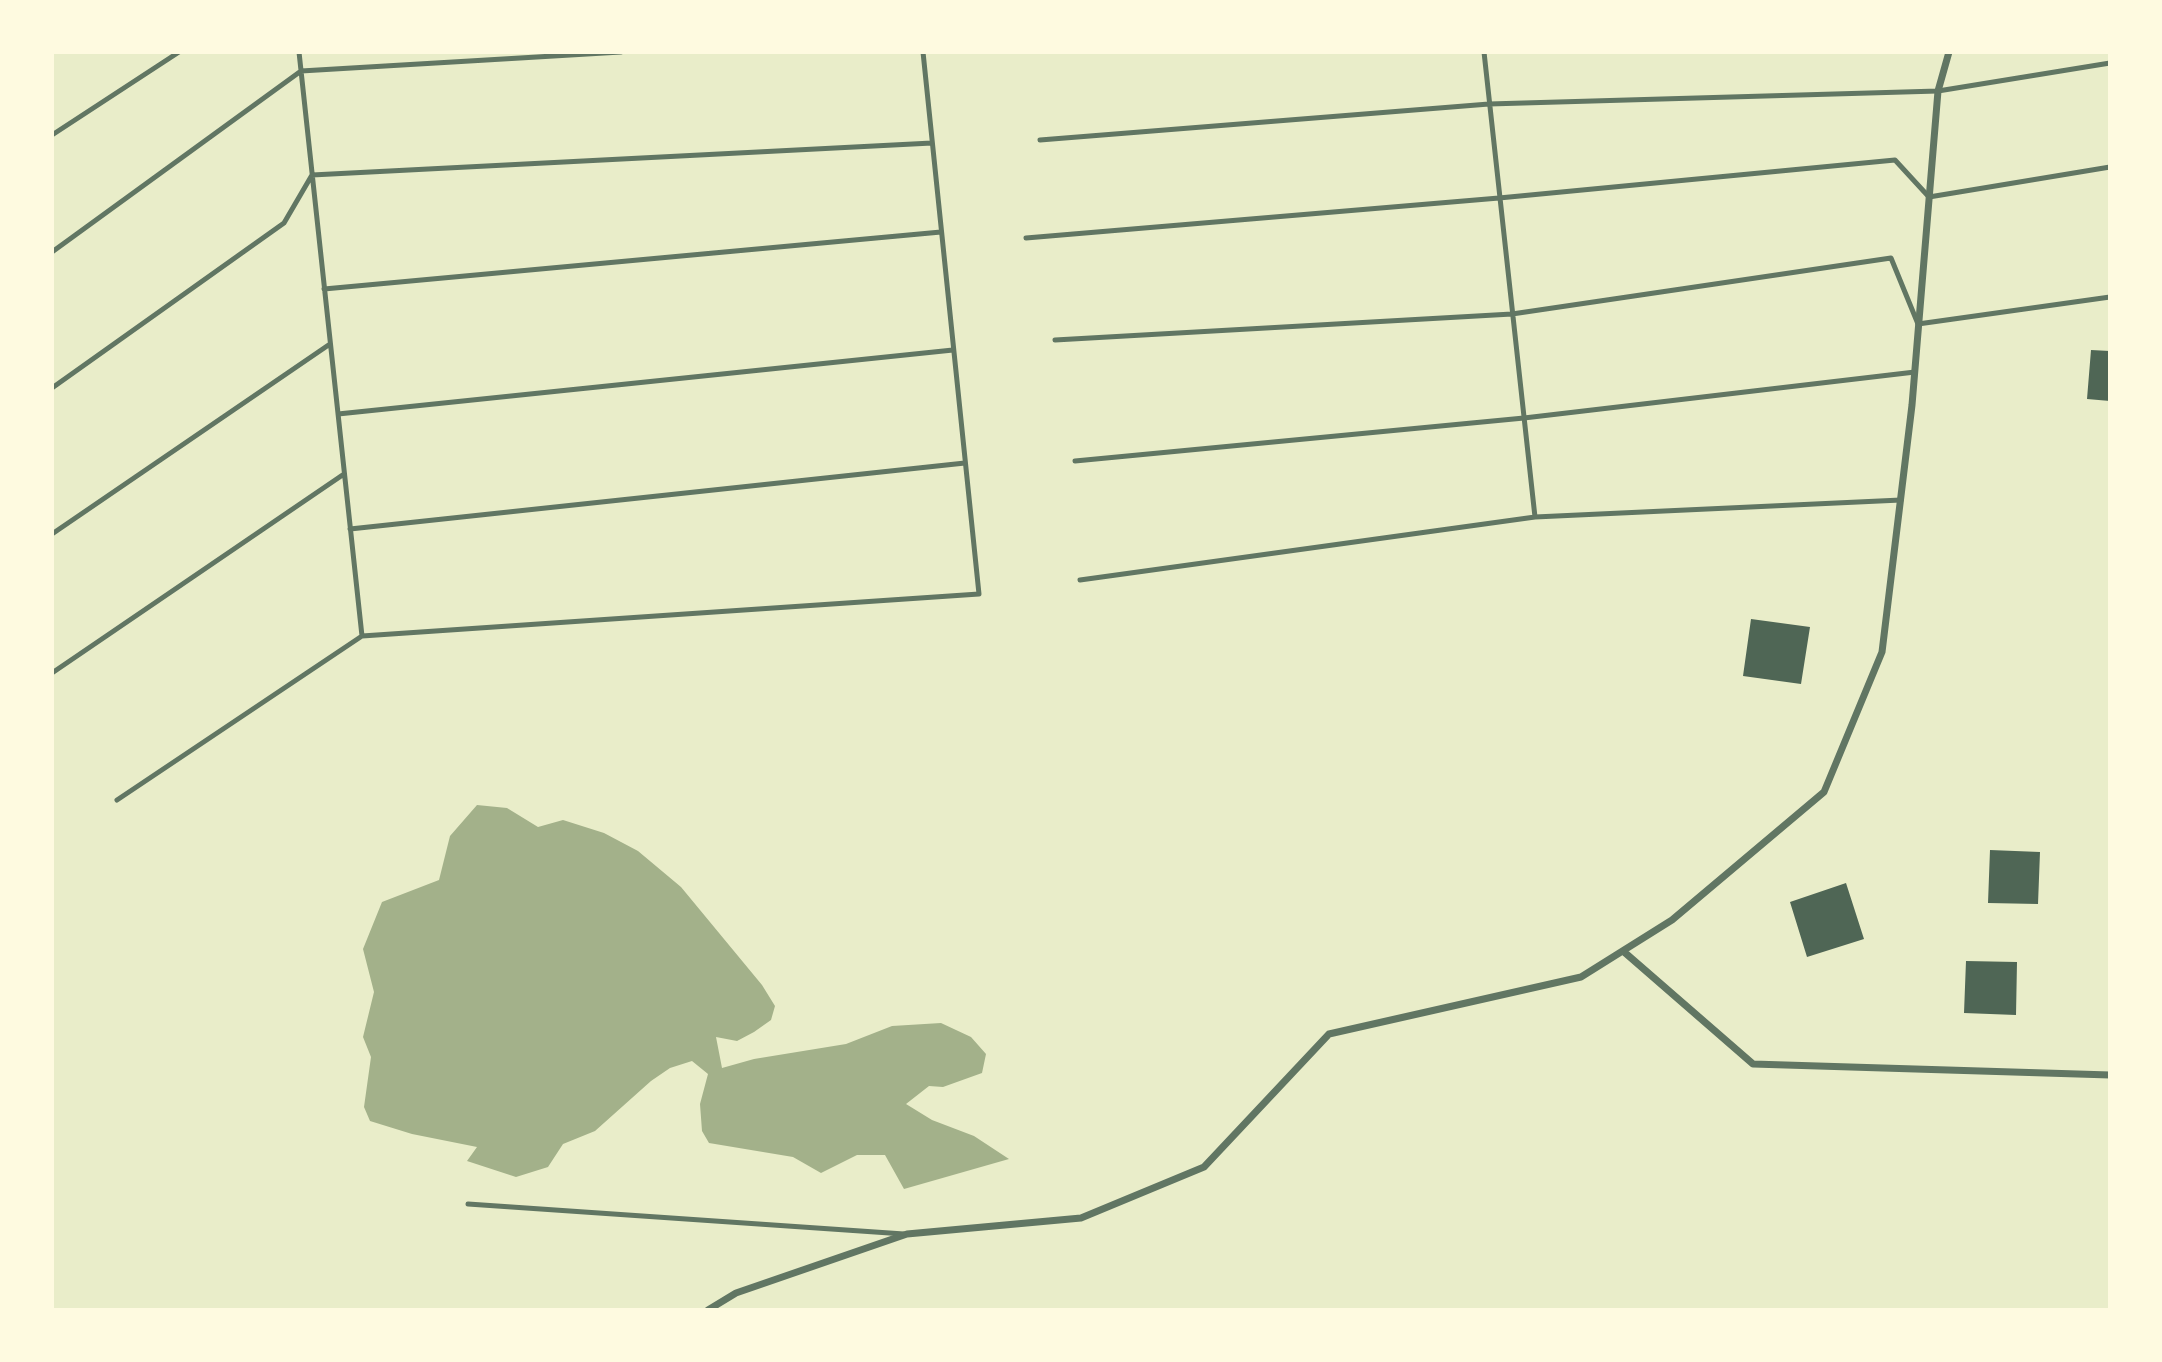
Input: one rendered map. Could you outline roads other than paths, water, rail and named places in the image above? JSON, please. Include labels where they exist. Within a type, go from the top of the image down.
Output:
[{"type":"street","points":[[708,1310],[736,1293],[907,1234],[1081,1218],[1204,1167],[1329,1034],[1581,977],[1672,920],[1824,792],[1882,652],[1914,372],[1938,91],[1949,52]]},
{"type":"street","points":[[1623,951],[1753,1064],[2109,1075]]},
{"type":"lane","points":[[52,135],[179,52]]},
{"type":"lane","points":[[299,52],[362,636]]},
{"type":"lane","points":[[52,252],[301,71],[621,52]]},
{"type":"lane","points":[[117,800],[362,636],[979,594],[923,52]]},
{"type":"lane","points":[[1484,52],[1535,517]]},
{"type":"lane","points":[[1040,140],[1489,104],[1938,91],[2109,63]]},
{"type":"lane","points":[[312,175],[932,144]]},
{"type":"lane","points":[[1027,238],[1500,198],[1895,160],[1929,197],[2109,167]]},
{"type":"lane","points":[[52,388],[284,223],[312,175]]},
{"type":"lane","points":[[324,289],[941,232]]},
{"type":"lane","points":[[1055,340],[1512,314],[1891,258],[1918,324],[2109,297]]},
{"type":"lane","points":[[52,534],[330,344]]},
{"type":"lane","points":[[338,414],[953,350]]},
{"type":"lane","points":[[1075,461],[1524,418],[1914,372]]},
{"type":"lane","points":[[350,529],[965,463]]},
{"type":"lane","points":[[52,673],[344,474]]},
{"type":"lane","points":[[1080,580],[1535,517],[1900,500]]},
{"type":"lane","points":[[468,1204],[907,1234]]}]
